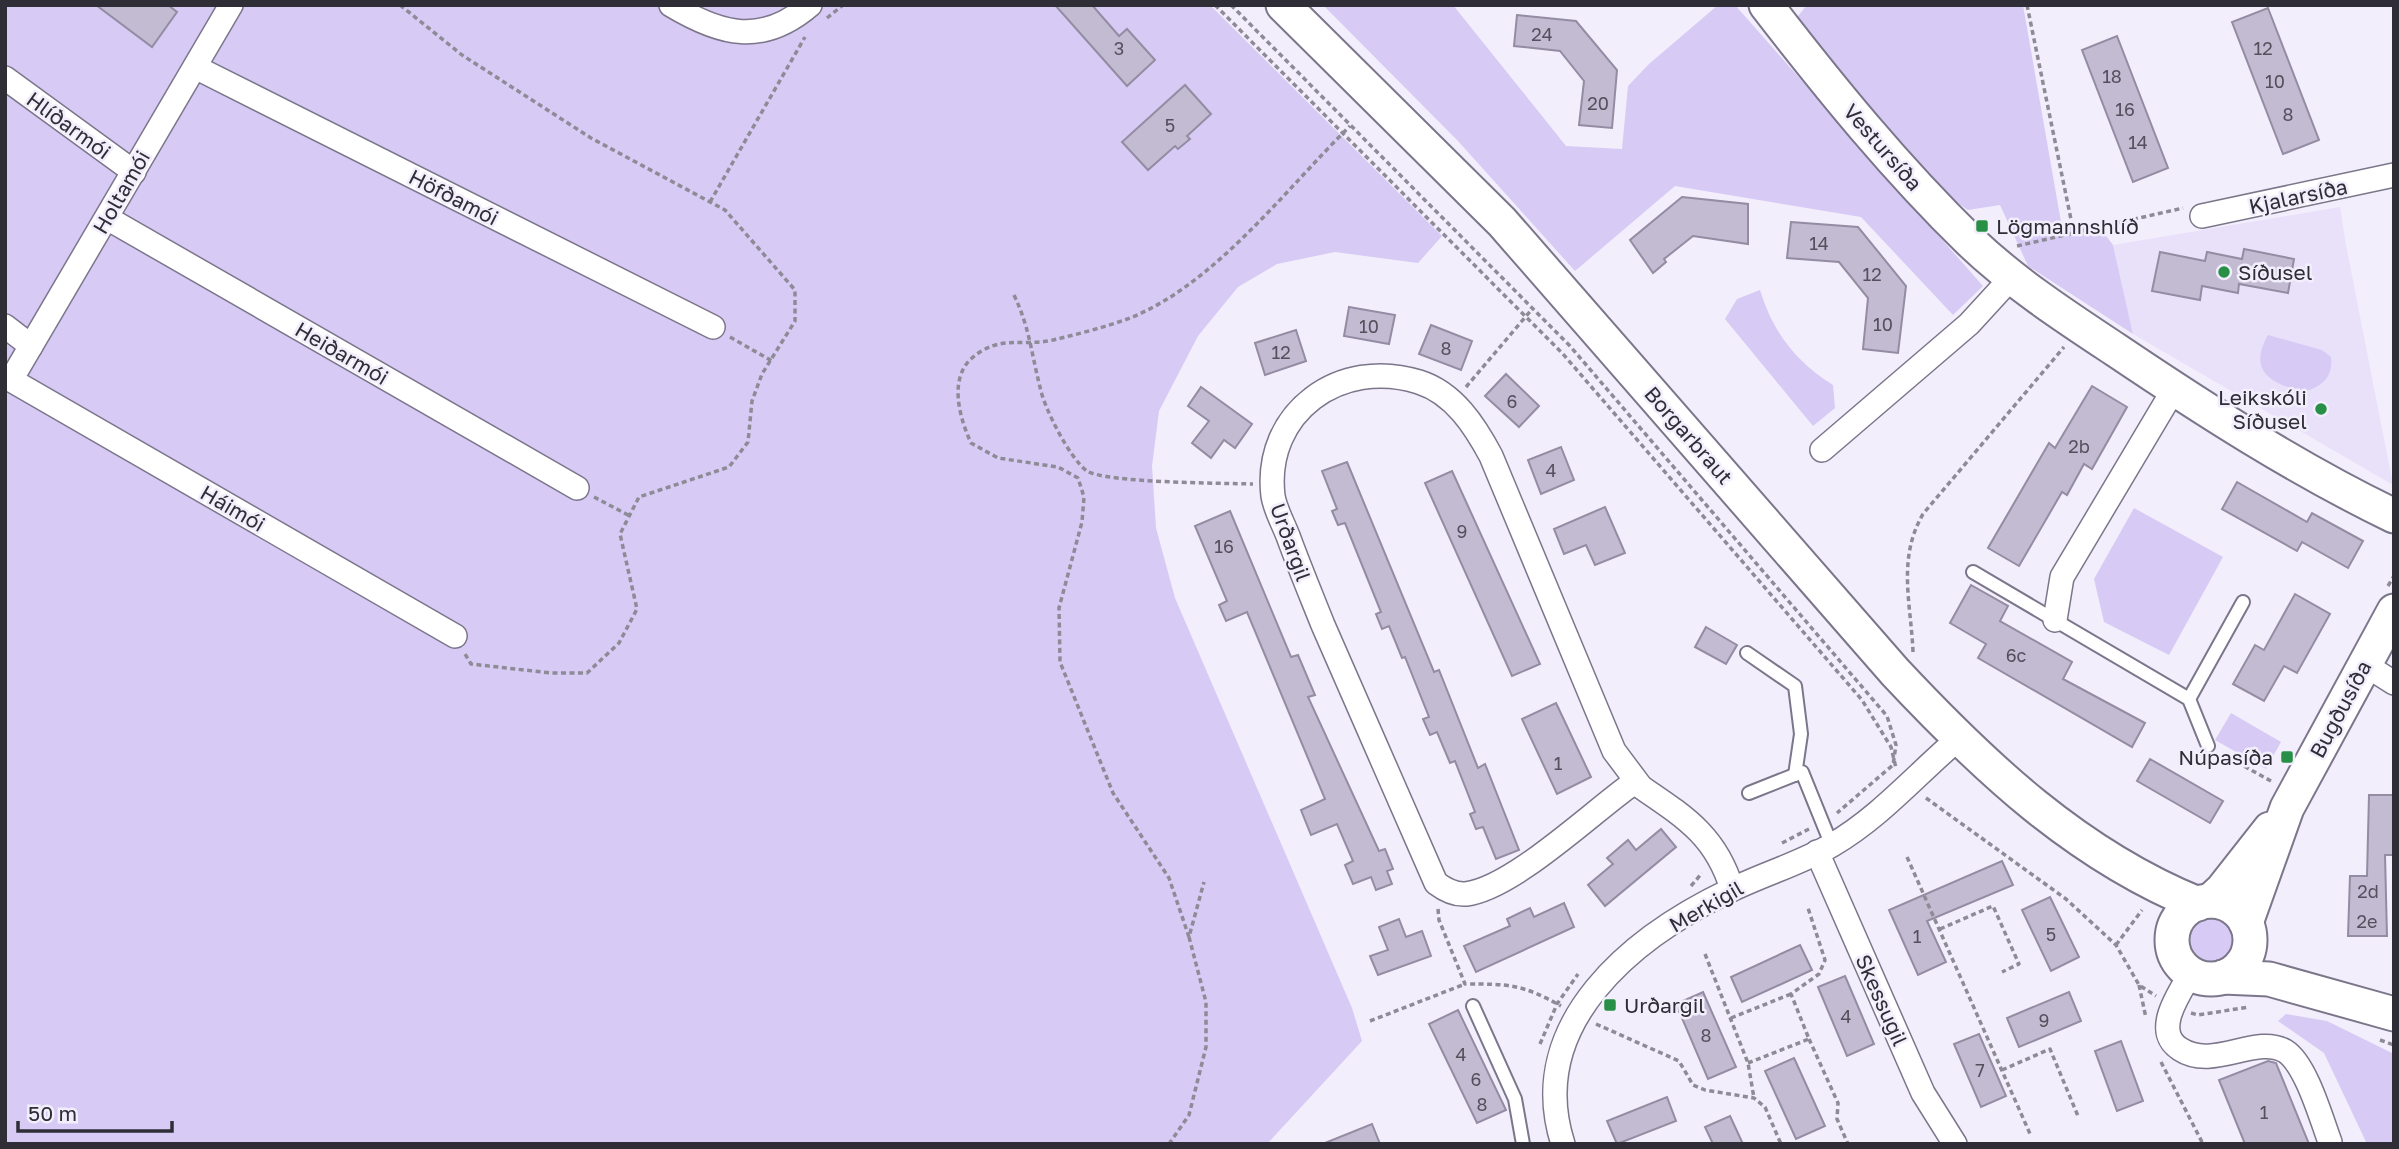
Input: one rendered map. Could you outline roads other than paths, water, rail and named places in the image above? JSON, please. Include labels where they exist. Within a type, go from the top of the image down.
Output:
[{"type":"street","name":"Holtamói","points":[[11,380],[231,5]]},
{"type":"street","points":[[671,5],[723,31],[756,34],[817,13]]},
{"type":"street","name":"Borgarbraut","points":[[1283,5],[1502,222],[1895,673],[1958,739],[2050,820],[2102,856],[2160,888],[2204,902]]},
{"type":"street","name":"Vestursíða","points":[[1766,5],[1888,156],[1973,244],[2013,276],[2174,390],[2349,494],[2394,516]]},
{"type":"street","name":"Höfðamói","points":[[195,67],[713,327]]},
{"type":"street","name":"Hlíðarmói","points":[[5,78],[134,172]]},
{"type":"street","name":"Kjalarsíða","points":[[2202,216],[2394,176]]},
{"type":"street","name":"Heiðarmói","points":[[107,218],[577,488]]},
{"type":"street","points":[[1822,450],[1969,324],[2013,276]]},
{"type":"street","points":[[5,326],[31,346]]},
{"type":"street","name":"Urðargil","points":[[1636,781],[1541,855],[1494,884],[1463,895],[1436,883],[1306,585],[1274,499],[1278,444],[1295,417],[1315,394],[1342,381],[1384,376],[1421,382],[1454,402],[1477,431],[1491,456],[1614,751],[1636,781],[1702,831],[1725,868],[1732,890]]},
{"type":"street","name":"Háimói","points":[[11,380],[455,636]]},
{"type":"street","points":[[2055,620],[2062,577],[2174,390]]},
{"type":"street","name":"Bugðusíða","points":[[2204,902],[2222,890],[2364,664],[2394,611]]},
{"type":"street","points":[[2364,664],[2394,683]]},
{"type":"street","name":"Merkigil","points":[[1563,1144],[1557,1103],[1559,1060],[1587,998],[1601,980],[1637,948],[1732,890],[1824,849],[1860,825],[1958,739]]},
{"type":"street","name":"Bugðusíða","points":[[2248,930],[2282,796]]},
{"type":"street","name":"Skessugil","points":[[1824,849],[1923,1093],[1955,1144]]},
{"type":"street","name":"Borgarbraut","points":[[2102,856],[2162,922],[2172,940]]},
{"type":"street","points":[[2356,1002],[2269,979],[2212,979],[2191,973],[2181,964],[2172,940],[2179,918],[2204,902],[2231,907],[2273,957],[2356,1002],[2384,1026]]},
{"type":"street","points":[[2223,977],[2244,962],[2248,930]]},
{"type":"street","points":[[2191,973],[2173,1006],[2166,1026],[2174,1045],[2190,1056],[2228,1055],[2267,1046],[2284,1051],[2298,1063],[2330,1142]]},
{"type":"lane","points":[[1973,572],[2189,699],[2208,746]]},
{"type":"lane","points":[[2189,699],[2243,602]]},
{"type":"lane","points":[[1747,653],[1796,686],[1801,734],[1795,775]]},
{"type":"lane","points":[[1749,793],[1802,772],[1824,849]]},
{"type":"lane","points":[[1473,1006],[1515,1099],[1523,1144]]},
{"type":"place","name":"Lögmannshlíð","points":[[1982,226]]},
{"type":"place","name":"Síðusel","points":[[2224,272]]},
{"type":"place","name":"Leikskóli Síðusel","points":[[2321,409]]},
{"type":"place","name":"Núpasíða","points":[[2287,757]]},
{"type":"place","name":"Urðargil","points":[[1610,1005]]}]
